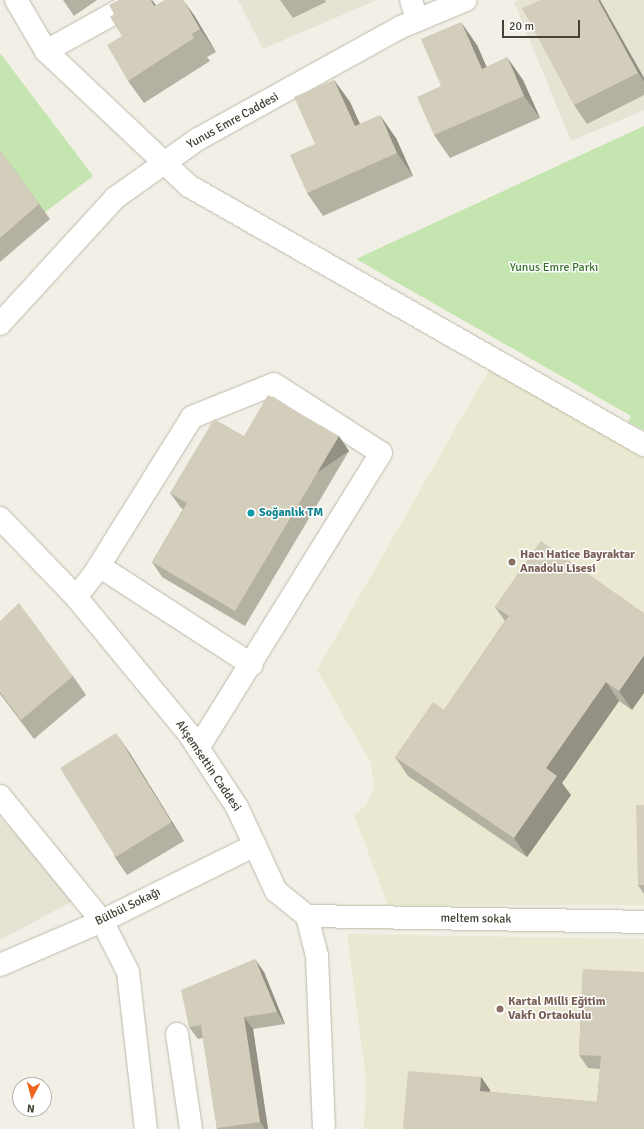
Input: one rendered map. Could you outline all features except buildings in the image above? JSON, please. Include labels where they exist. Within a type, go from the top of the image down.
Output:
[{"type":"street","points":[[16,0],[46,51],[189,186],[644,445]]},
{"type":"street","points":[[46,51],[138,0]]},
{"type":"street","name":"Yunus Emre Caddesi","points":[[0,324],[115,198],[163,163],[198,139],[414,10],[466,0]]},
{"type":"street","points":[[76,597],[99,566],[192,417],[274,384],[381,453],[252,665],[198,748]]},
{"type":"street","name":"Akşemsettin Caddesi","points":[[0,518],[76,597],[198,748],[237,807],[276,891],[307,916]]},
{"type":"street","points":[[99,566],[252,665]]},
{"type":"street","points":[[0,796],[102,921],[128,972],[146,1129]]},
{"type":"street","name":"Bülbül Sokağı","points":[[0,965],[102,921],[255,845]]},
{"type":"street","points":[[307,916],[317,956],[324,1129]]},
{"type":"street","name":"meltem sokak","points":[[307,916],[644,922]]},
{"type":"street","points":[[177,1034],[190,1129]]},
{"type":"shaded area","points":[[238,0],[377,0],[263,49]]},
{"type":"shaded area","points":[[519,0],[644,0],[644,110],[571,141],[514,2]]},
{"type":"shaded area","name":"Hacı Hatice Bayraktar Anadolu Lisesi","points":[[493,363],[644,453],[644,905],[388,905],[354,815],[366,805],[374,789],[371,763],[317,670]]},
{"type":"shaded area","points":[[0,817],[77,899],[0,940]]},
{"type":"shaded area","name":"Kartal Milli Eğitim Vakfı Ortaokulu","points":[[347,934],[644,939],[644,1129],[364,1129],[366,1078]]},
{"type":"green space","points":[[0,53],[93,176],[44,213],[0,155]]},
{"type":"green space","name":"Yunus Emre Parkı","points":[[644,126],[644,430],[628,422],[631,416],[356,259]]},
{"type":"place","name":"Soğanlık TM","points":[[251,513]]},
{"type":"place","name":"Hacı Hatice Bayraktar Anadolu Lisesi","points":[[512,562]]},
{"type":"place","name":"Kartal Milli Eğitim Vakfı Ortaokulu","points":[[500,1009]]}]
